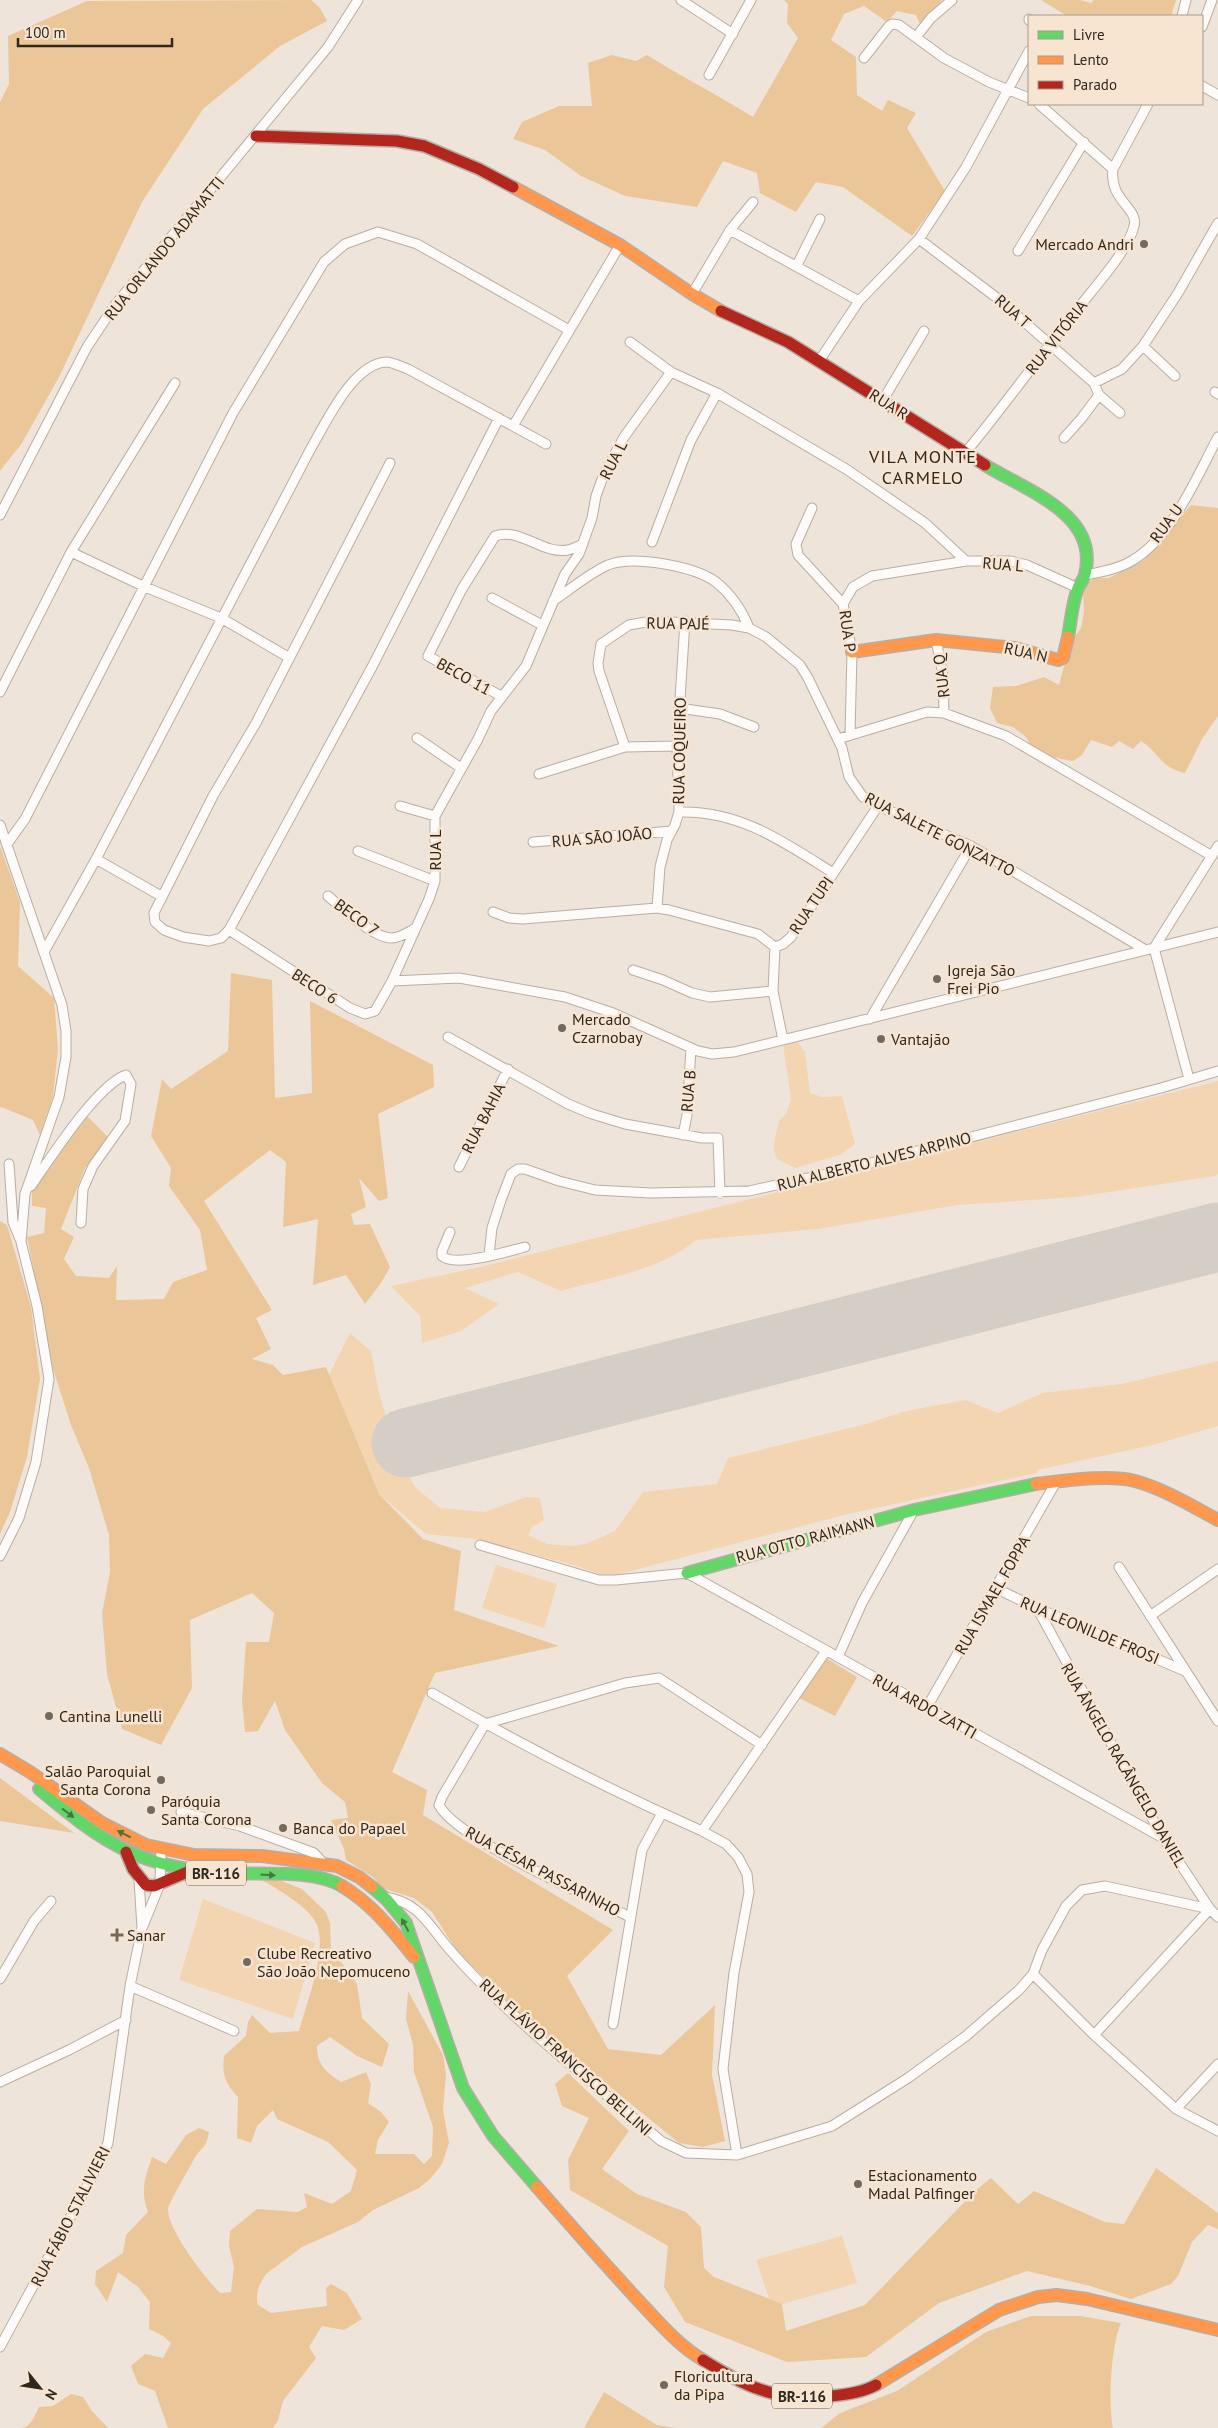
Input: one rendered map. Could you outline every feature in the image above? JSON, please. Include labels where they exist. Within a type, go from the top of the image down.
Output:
[{"type":"main road","name":"RUA R","points":[[256,136],[397,141],[424,146],[479,169],[620,245],[692,294],[724,313],[788,342],[990,468],[1044,496],[1078,527]]},
{"type":"main road","name":"RUA N","points":[[852,652],[936,640],[1015,648],[1058,660],[1063,658],[1078,588],[1085,575],[1087,551],[1078,527]]},
{"type":"main road","name":"RUA OTTO RAIMANN","points":[[687,1573],[914,1510],[1023,1486],[1056,1482],[1099,1479],[1134,1481],[1173,1497],[1217,1521]]},
{"type":"main road","name":"BR-116","points":[[3,1756],[30,1772],[102,1823],[146,1845],[162,1850],[212,1856],[264,1846],[324,1864],[337,1866],[359,1877],[382,1897],[406,1924],[424,1970],[430,1994],[463,2088],[492,2136],[596,2255],[667,2331],[691,2353],[734,2379],[777,2394],[837,2396],[867,2390],[999,2310],[1038,2297],[1057,2296],[1087,2299],[1218,2330]]},
{"type":"main road","name":"BR-116","points":[[3,1756],[28,1780],[66,1811],[126,1852],[142,1859],[162,1865],[219,1873],[319,1878],[336,1883],[365,1901],[387,1923],[424,1970]]},
{"type":"main road","points":[[126,1852],[138,1878],[146,1885],[160,1884],[194,1869]]},
{"type":"street","name":"RUA ORLANDO ADAMATTI","points":[[0,515],[87,347],[115,304],[328,47],[358,0]]},
{"type":"street","points":[[681,0],[733,34]]},
{"type":"street","points":[[709,75],[751,0]]},
{"type":"street","points":[[916,37],[931,18],[952,0]]},
{"type":"street","points":[[1182,15],[1186,0]]},
{"type":"street","points":[[1203,24],[1212,0]]},
{"type":"street","points":[[864,58],[892,24],[898,25],[944,58],[989,82],[1028,98]]},
{"type":"street","points":[[819,361],[859,301],[919,239],[966,167],[1007,88],[1028,53]]},
{"type":"street","points":[[1203,87],[1218,96]]},
{"type":"street","points":[[1040,105],[1113,169],[1147,105]]},
{"type":"street","points":[[1018,250],[1084,142]]},
{"type":"street","name":"RUA VITÓRIA","points":[[966,452],[1128,241],[1134,226],[1134,217],[1113,189],[1113,169]]},
{"type":"street","points":[[692,294],[730,230],[753,202]]},
{"type":"street","points":[[797,265],[820,219]]},
{"type":"street","points":[[1094,383],[1122,369],[1144,346],[1178,293],[1218,223]]},
{"type":"street","points":[[730,230],[797,265],[859,301]]},
{"type":"street","points":[[7,844],[25,819],[233,413],[324,262],[345,244],[378,232],[417,244],[569,330]]},
{"type":"street","name":"RUA T","points":[[919,239],[997,298],[1094,383],[1099,395],[1120,413]]},
{"type":"street","points":[[513,426],[620,245]]},
{"type":"street","points":[[883,400],[924,331]]},
{"type":"street","points":[[630,342],[671,372]]},
{"type":"street","points":[[1144,346],[1176,376]]},
{"type":"street","points":[[44,952],[96,859],[310,450],[346,390],[366,370],[386,362],[408,369],[546,444]]},
{"type":"street","name":"RUA L","points":[[392,981],[429,899],[435,881],[435,816],[501,696],[526,666],[553,601],[583,544],[604,474],[624,437],[671,372],[717,393],[846,469],[925,523],[966,561],[1010,561],[1027,564],[1078,588]]},
{"type":"street","points":[[0,692],[71,552],[175,383]]},
{"type":"street","points":[[652,542],[691,440],[717,393]]},
{"type":"street","points":[[1064,438],[1081,420],[1099,395]]},
{"type":"street","points":[[390,463],[256,722],[213,796],[161,896],[154,913],[155,922],[164,930],[183,937],[209,940],[221,938],[229,930],[359,691],[499,418]]},
{"type":"street","name":"RUA U","points":[[1085,575],[1108,570],[1133,561],[1154,543],[1172,520],[1218,437]]},
{"type":"street","points":[[812,508],[796,544],[798,555],[843,604]]},
{"type":"street","name":"BECO 11","points":[[501,696],[428,656],[462,589],[495,536],[511,534],[552,548],[567,550],[583,544]]},
{"type":"street","points":[[71,552],[145,587],[221,618],[288,657]]},
{"type":"street","points":[[553,601],[590,575],[610,564],[644,560],[692,572],[714,580],[727,592],[742,611],[749,628]]},
{"type":"street","name":"RUA P","points":[[850,735],[852,652],[843,604],[853,587],[872,576],[966,561]]},
{"type":"street","points":[[492,598],[542,625]]},
{"type":"street","name":"RUA PAJÉ","points":[[625,747],[599,671],[598,663],[601,644],[615,633],[639,622],[685,621],[749,628]]},
{"type":"street","name":"RUA COQUEIRO","points":[[657,908],[660,867],[667,840],[679,812],[677,746],[685,621]]},
{"type":"street","name":"RUA SALETE GONZATTO","points":[[749,628],[766,637],[800,665],[838,739],[846,760],[849,777],[864,797],[878,806],[971,846],[1149,949]]},
{"type":"street","name":"RUA Q","points":[[936,640],[943,675],[944,713]]},
{"type":"street","points":[[679,708],[720,714],[754,727]]},
{"type":"street","points":[[838,739],[927,712],[944,713],[1006,736],[1212,856]]},
{"type":"street","points":[[417,738],[461,768]]},
{"type":"street","points":[[539,774],[625,747],[677,746]]},
{"type":"street","points":[[400,806],[435,816]]},
{"type":"street","name":"RUA TUPI","points":[[782,1040],[773,991],[775,947],[783,944],[791,937],[878,806]]},
{"type":"street","points":[[679,812],[696,811],[716,814],[756,826],[832,873]]},
{"type":"street","points":[[0,825],[62,1005],[66,1031],[66,1057],[59,1097],[25,1194],[21,1242]]},
{"type":"street","name":"RUA SÃO JOÃO","points":[[533,842],[672,831]]},
{"type":"street","points":[[870,1019],[971,846]]},
{"type":"street","points":[[1149,949],[1218,846]]},
{"type":"street","points":[[358,851],[435,881]]},
{"type":"street","points":[[96,859],[161,896]]},
{"type":"street","name":"BECO 7","points":[[328,896],[372,931],[383,936],[392,938],[414,930]]},
{"type":"street","points":[[494,912],[509,918],[523,920],[657,908],[758,934],[775,947]]},
{"type":"street","name":"BECO 6","points":[[229,930],[309,984],[350,1008],[365,1014],[375,1011],[392,981]]},
{"type":"street","points":[[392,981],[459,978],[565,997],[613,1014],[692,1048],[712,1054],[734,1052],[1218,932]]},
{"type":"street","points":[[1149,949],[1189,1079]]},
{"type":"street","points":[[632,970],[663,980],[692,994],[710,997],[773,991]]},
{"type":"street","points":[[448,1037],[568,1104],[592,1114],[625,1124],[683,1135],[718,1138],[720,1193]]},
{"type":"street","name":"RUA B","points":[[683,1135],[687,1116],[692,1048]]},
{"type":"street","name":"RUA BAHIA","points":[[459,1167],[508,1069]]},
{"type":"street","name":"RUA ALBERTO ALVES ARPINO","points":[[489,1255],[492,1228],[511,1174],[525,1169],[559,1181],[595,1190],[720,1193],[749,1191],[840,1171],[1161,1088],[1218,1070]]},
{"type":"street","points":[[25,1194],[86,1111],[114,1082],[126,1075],[131,1084],[125,1122],[93,1166],[83,1189],[82,1223]]},
{"type":"street","points":[[0,1556],[19,1518],[36,1462],[49,1378],[37,1306],[14,1222],[9,1164]]},
{"type":"street","points":[[450,1232],[442,1251],[442,1256],[446,1259],[466,1260],[525,1247]]},
{"type":"street","name":"RUA ISMAEL FOPPA","points":[[927,1707],[1056,1482]]},
{"type":"street","points":[[838,1658],[862,1603],[914,1510]]},
{"type":"street","name":"RUA OTTO RAIMANN","points":[[480,1545],[599,1580],[687,1573]]},
{"type":"street","points":[[1119,1567],[1218,1721]]},
{"type":"street","points":[[1150,1616],[1218,1569]]},
{"type":"street","name":"RUA ARDO ZATTI","points":[[687,1573],[1163,1838]]},
{"type":"street","name":"RUA LEONILDE FROSI","points":[[996,1588],[1037,1608],[1185,1671]]},
{"type":"street","name":"RUA ÂNGELO RACÂNGELO DANIEL","points":[[1037,1608],[1163,1838],[1218,1917]]},
{"type":"street","points":[[702,1831],[826,1651]]},
{"type":"street","points":[[485,1724],[625,1684],[659,1678],[762,1745]]},
{"type":"street","points":[[432,1692],[485,1724],[662,1814],[702,1831],[726,1844],[738,1857],[747,1874],[749,1892],[734,1973],[723,2069],[737,2155]]},
{"type":"street","name":"RUA CÉSAR PASSARINHO","points":[[485,1724],[442,1797],[439,1806],[443,1813],[456,1825],[502,1852],[630,1917]]},
{"type":"street","points":[[181,1812],[240,1826],[264,1846],[314,1853],[324,1864],[319,1878]]},
{"type":"street","points":[[613,2024],[642,1850],[662,1814]]},
{"type":"street","name":"RUA FÁBIO STALIVIERI","points":[[142,1928],[138,1878],[146,1845]]},
{"type":"street","name":"RUA FÁBIO STALIVIERI","points":[[0,2348],[99,2164],[108,2143],[130,1986],[142,1928],[160,1884],[162,1850]]},
{"type":"street","points":[[1210,1908],[1105,1886],[1082,1890],[1066,1906],[1042,1950],[1033,1974],[1094,2035],[1176,2109],[1218,2131]]},
{"type":"street","name":"RUA FLÁVIO FRANCISCO BELLINI","points":[[365,1901],[382,1897],[406,1902],[419,1912],[450,1951],[516,2016],[661,2141],[686,2153],[737,2155],[832,2126],[908,2078],[966,2036],[1019,1990],[1033,1974]]},
{"type":"street","points":[[0,1979],[34,1921],[51,1901]]},
{"type":"street","points":[[1094,2035],[1210,1908]]},
{"type":"street","points":[[130,1986],[234,2031]]},
{"type":"street","points":[[0,2082],[69,2050],[126,2020]]},
{"type":"street","points":[[1176,2109],[1218,2064]]},
{"type":"shaded area","points":[[311,0],[320,8],[327,21],[280,46],[203,109],[142,202],[59,377],[22,443],[0,471],[0,102],[9,84],[8,36],[87,1]]},
{"type":"shaded area","points":[[784,0],[942,0],[920,24],[916,15],[897,11],[887,22],[864,6],[844,14],[831,40],[856,57],[857,95],[882,111],[888,100],[916,113],[907,128],[945,191],[912,236],[843,187],[816,182],[796,212],[760,193],[757,173],[723,161],[697,207],[625,196],[581,176],[545,150],[513,139],[522,122],[559,106],[592,106],[588,63],[612,55],[636,61],[647,55],[753,117],[798,38],[787,23],[788,4]]},
{"type":"shaded area","points":[[1041,0],[1080,0],[1091,3],[1094,0],[1176,0],[1171,15],[1065,15]]},
{"type":"shaded area","points":[[1191,505],[1218,508],[1218,716],[1202,739],[1185,773],[1165,764],[1141,741],[1133,749],[1119,741],[1112,747],[1091,740],[1082,755],[1073,761],[1046,756],[1030,746],[1027,738],[1013,727],[997,723],[990,708],[993,687],[1016,686],[1044,677],[1059,685],[1070,644],[1081,628],[1084,612],[1083,592],[1086,584],[1095,578],[1109,578],[1144,560]]},
{"type":"shaded area","points":[[0,846],[20,902],[18,966],[54,998],[58,1049],[53,1096],[40,1135],[33,1120],[1,1107],[0,1109]]},
{"type":"shaded area","points":[[231,973],[272,980],[275,1098],[312,1093],[310,1001],[433,1065],[434,1087],[378,1114],[388,1198],[379,1201],[359,1178],[366,1207],[351,1214],[354,1225],[370,1224],[390,1267],[381,1283],[365,1304],[346,1275],[313,1285],[318,1219],[283,1227],[286,1162],[270,1150],[204,1201],[272,1310],[256,1318],[271,1349],[252,1359],[273,1365],[283,1375],[326,1367],[379,1494],[423,1539],[461,1551],[454,1610],[559,1646],[435,1673],[392,1772],[427,1790],[423,1815],[613,1930],[567,1976],[608,2049],[661,2055],[715,2005],[712,2075],[725,2141],[703,2147],[679,2143],[517,2011],[457,1951],[432,1912],[414,1898],[382,1888],[373,1877],[346,1860],[344,1849],[331,1820],[348,1818],[345,1802],[322,1783],[285,1730],[275,1701],[258,1731],[245,1732],[242,1700],[246,1642],[269,1642],[274,1613],[252,1593],[190,1620],[192,1688],[161,1745],[122,1729],[107,1674],[102,1613],[110,1572],[109,1535],[89,1468],[71,1425],[53,1369],[27,1237],[44,1233],[46,1208],[32,1206],[32,1191],[87,1116],[109,1138],[85,1168],[61,1229],[74,1237],[64,1259],[76,1276],[109,1278],[117,1266],[116,1300],[164,1299],[173,1282],[207,1270],[200,1230],[169,1186],[171,1168],[151,1136],[162,1079],[171,1089],[228,1051]]},
{"type":"shaded area","points":[[797,1041],[805,1052],[810,1093],[822,1097],[842,1096],[855,1144],[840,1155],[795,1168],[777,1159],[774,1150],[779,1121],[786,1114],[791,1100],[783,1044]]},
{"type":"shaded area","points":[[1218,1081],[1218,1174],[1215,1176],[1076,1197],[957,1205],[818,1229],[696,1240],[681,1251],[649,1267],[561,1291],[518,1272],[465,1288],[499,1304],[461,1331],[422,1343],[420,1316],[391,1286],[476,1268]]},
{"type":"shaded area","points":[[0,1221],[7,1225],[31,1307],[40,1379],[27,1457],[10,1512],[0,1534]]},
{"type":"shaded area","points":[[350,1333],[371,1351],[378,1389],[399,1461],[415,1487],[440,1508],[485,1512],[526,1497],[540,1498],[544,1520],[532,1527],[528,1535],[547,1544],[571,1546],[586,1544],[615,1531],[643,1492],[717,1484],[728,1458],[866,1424],[906,1411],[966,1400],[998,1413],[1042,1393],[1122,1384],[1218,1361],[1218,1426],[1153,1445],[1037,1470],[1037,1473],[848,1514],[608,1577],[577,1566],[475,1539],[426,1534],[379,1494],[329,1375]]},
{"type":"shaded area","points":[[496,1565],[557,1584],[544,1628],[482,1608]]},
{"type":"shaded area","points":[[826,1658],[857,1677],[835,1716],[799,1698]]},
{"type":"shaded area","points":[[0,1778],[74,1833],[0,1821]]},
{"type":"shaded area","points":[[262,1880],[279,1880],[302,1889],[326,1912],[330,1923],[331,1948],[357,1984],[362,2018],[389,2044],[382,2067],[357,2056],[330,2037],[317,2046],[317,2053],[323,2067],[341,2082],[366,2072],[371,2084],[368,2103],[381,2112],[389,2122],[378,2140],[375,2154],[414,2154],[424,2164],[432,2156],[433,2127],[414,2072],[413,2045],[406,2019],[408,1991],[443,2055],[446,2074],[443,2110],[449,2143],[442,2164],[430,2179],[419,2188],[373,2210],[358,2222],[302,2247],[266,2274],[257,2293],[257,2301],[258,2305],[271,2313],[327,2306],[326,2288],[331,2284],[347,2293],[362,2319],[344,2330],[322,2326],[309,2347],[316,2358],[283,2401],[278,2420],[273,2428],[168,2428],[155,2391],[138,2384],[131,2366],[145,2354],[163,2358],[171,2343],[163,2336],[149,2329],[150,2302],[138,2287],[118,2272],[107,2302],[95,2284],[96,2271],[123,2253],[126,2235],[148,2212],[144,2198],[144,2184],[152,2157],[166,2164],[186,2135],[199,2128],[209,2132],[206,2142],[196,2156],[168,2209],[169,2218],[188,2253],[220,2293],[231,2292],[234,2267],[229,2246],[230,2231],[257,2209],[298,2212],[307,2207],[304,2193],[332,2204],[351,2191],[357,2170],[328,2142],[277,2119],[273,2110],[257,2126],[251,2143],[237,2138],[238,2097],[225,2078],[224,2056],[246,2036],[248,2022],[252,2015],[270,2033],[299,2031],[315,1976],[320,1947],[316,1923],[307,1911]]},
{"type":"shaded area","name":"Clube Recreativo São João Nepomuceno","points":[[203,1899],[315,1943],[293,2019],[179,1980]]},
{"type":"shaded area","points":[[568,2073],[629,2131],[602,2169],[637,2194],[686,2212],[701,2227],[704,2268],[714,2277],[782,2304],[786,2331],[865,2305],[976,2190],[991,2178],[1018,2204],[1034,2191],[1105,2222],[1124,2224],[1156,2168],[1218,2213],[1218,2229],[1208,2225],[1192,2242],[1178,2276],[1171,2284],[1131,2299],[1090,2286],[1027,2271],[939,2303],[866,2357],[787,2362],[685,2322],[664,2287],[668,2246],[570,2190],[568,2160],[589,2118],[562,2106],[555,2084]]},
{"type":"shaded area","points":[[842,2236],[857,2283],[772,2307],[756,2260]]},
{"type":"shaded area","points":[[1031,2316],[1080,2316],[1121,2323],[1115,2345],[1111,2375],[1111,2418],[1113,2428],[821,2428],[840,2413],[897,2391],[986,2332]]},
{"type":"shaded area","points":[[604,2392],[657,2425],[676,2428],[584,2428]]},
{"type":"shaded area","points":[[71,2394],[83,2397],[92,2411],[108,2428],[21,2428],[30,2423],[39,2407],[53,2406]]},
{"type":"runway","points":[[406,1443],[1218,1237]]},
{"type":"traffic: fast","points":[[985,465],[1056,506],[1081,535],[1087,553],[1085,574],[1074,600],[1068,637]]},
{"type":"traffic: fast","points":[[687,1573],[914,1510],[1036,1484]]},
{"type":"traffic: fast","points":[[39,1789],[105,1839],[148,1859],[199,1871],[317,1877],[342,1886]]},
{"type":"traffic: fast","points":[[372,1887],[387,1900],[406,1923],[463,2088],[493,2136],[537,2187]]},
{"type":"traffic: slow","points":[[513,187],[620,245],[692,294],[721,311]]},
{"type":"traffic: slow","points":[[852,652],[936,640],[1015,648],[1058,660],[1063,658],[1068,637]]},
{"type":"traffic: slow","points":[[1036,1484],[1099,1478],[1135,1481],[1167,1493],[1218,1520]]},
{"type":"traffic: slow","points":[[0,1754],[30,1772],[102,1823],[146,1845],[194,1855],[262,1856],[337,1866],[359,1877],[372,1887]]},
{"type":"traffic: slow","points":[[342,1886],[372,1909],[414,1957]]},
{"type":"traffic: slow","points":[[537,2187],[676,2340],[703,2360]]},
{"type":"traffic: slow","points":[[876,2385],[999,2310],[1038,2297],[1057,2295],[1087,2299],[1218,2330]]},
{"type":"traffic: jam","points":[[256,136],[397,141],[424,146],[479,169],[513,187]]},
{"type":"traffic: jam","points":[[721,311],[788,342],[985,465]]},
{"type":"traffic: jam","points":[[126,1852],[133,1869],[146,1885],[154,1886],[192,1870]]},
{"type":"traffic: jam","points":[[703,2360],[748,2385],[767,2392],[787,2396],[841,2395],[854,2393],[876,2385]]},
{"type":"place","name":"Mercado Andri","points":[[1144,244]]},
{"type":"place","name":"Igreja São Frei Pio","points":[[937,979]]},
{"type":"place","name":"Mercado Czarnobay","points":[[562,1028]]},
{"type":"place","name":"Vantajão","points":[[881,1039]]},
{"type":"place","name":"Cantina Lunelli","points":[[49,1716]]},
{"type":"place","name":"Salão Paroquial Santa Corona","points":[[161,1780]]},
{"type":"place","name":"Paróquia Santa Corona","points":[[151,1810]]},
{"type":"place","name":"Banca do Papael","points":[[283,1828]]},
{"type":"place","name":"Sanar","points":[[117,1935]]},
{"type":"place","name":"Clube Recreativo São João Nepomuceno","points":[[247,1962]]},
{"type":"place","name":"Estacionamento Madal Palfinger","points":[[858,2184]]},
{"type":"place","name":"Floricultura da Pipa","points":[[664,2385]]},
{"type":"district","name":"VILA MONTE CARMELO","points":[[923,466]]}]
